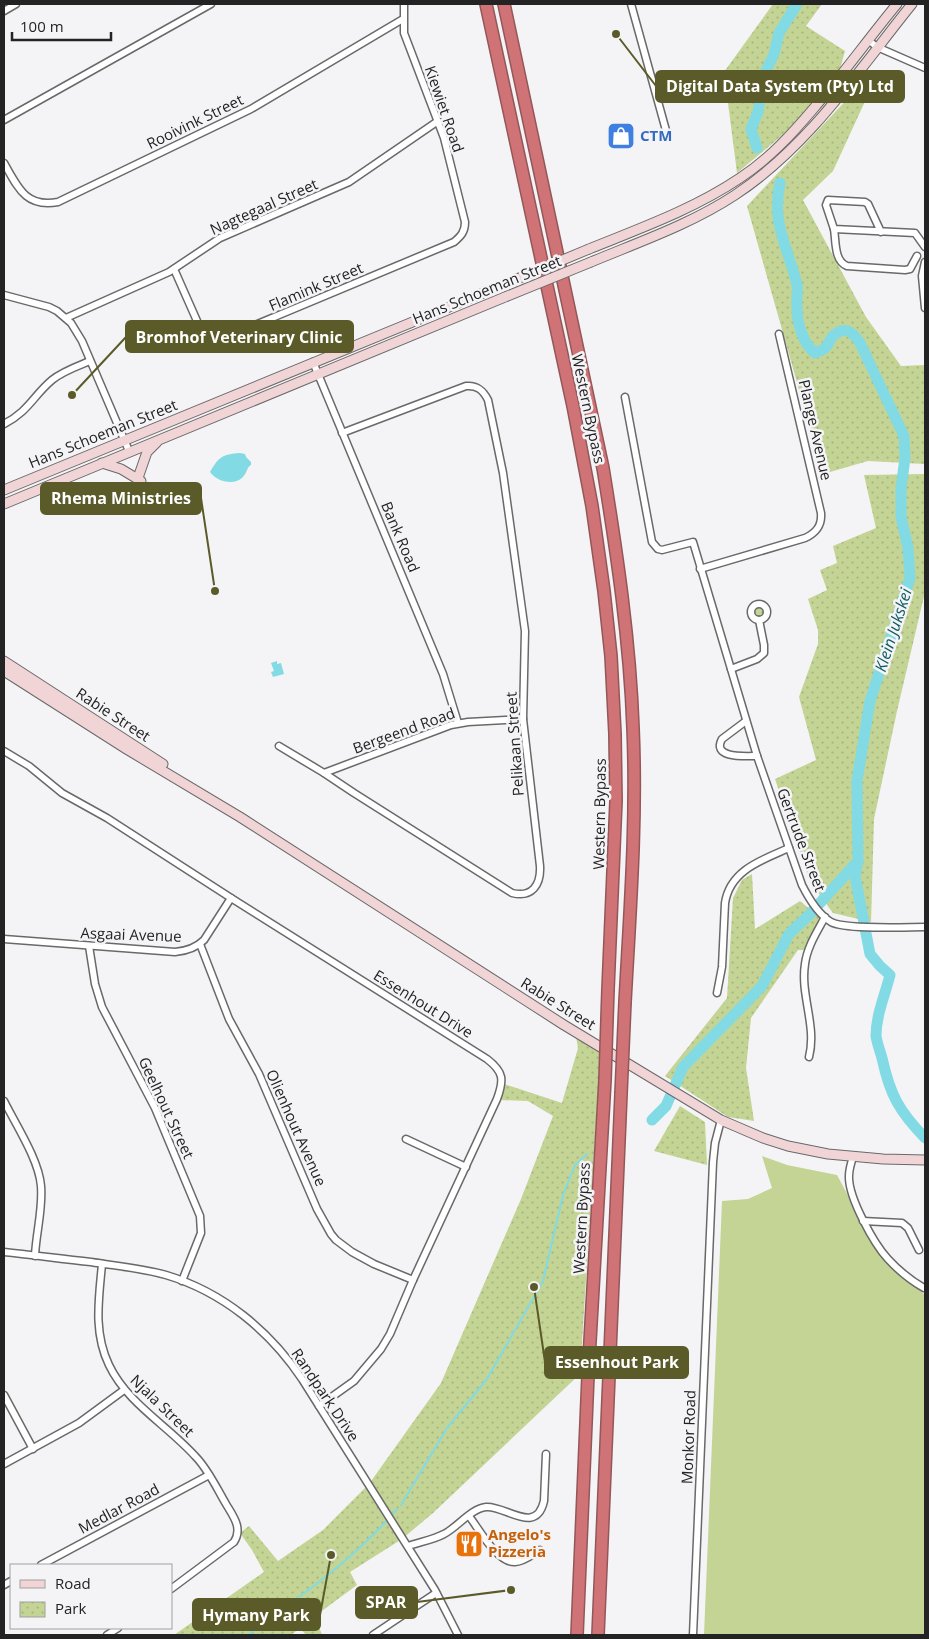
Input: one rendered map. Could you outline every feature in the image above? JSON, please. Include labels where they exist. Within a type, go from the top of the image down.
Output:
[{"type":"highway","name":"Western Bypass","points":[[486,4],[582,454],[595,524],[604,591],[615,724],[616,801],[605,1080],[576,1635]]},
{"type":"highway","name":"Western Bypass","points":[[504,4],[603,468],[626,635],[633,729],[634,807],[598,1635]]},
{"type":"main road","name":"Hans Schoeman Street","points":[[4,490],[699,202],[741,177],[780,146],[839,78],[897,4]]},
{"type":"main road","name":"Hans Schoeman Street","points":[[4,504],[682,224],[719,205],[749,186],[781,160],[812,128],[912,4]]},
{"type":"main road","points":[[102,463],[140,478],[148,450],[163,438]]},
{"type":"main road","name":"Rabie Street","points":[[4,661],[180,775],[205,795]]},
{"type":"main road","name":"Rabie Street","points":[[4,671],[128,750],[205,795],[556,1020],[720,1120],[788,1146],[852,1157],[925,1160]]},
{"type":"street","points":[[5,8],[16,4]]},
{"type":"street","points":[[4,120],[211,4]]},
{"type":"street","name":"Kiewiet Road","points":[[404,4],[403,18],[406,39],[444,138],[465,222]]},
{"type":"street","points":[[631,4],[667,134]]},
{"type":"street","name":"Rooivink Street","points":[[4,163],[20,190],[27,197],[38,203],[58,202],[251,109],[403,18]]},
{"type":"street","points":[[868,40],[877,47],[925,68]]},
{"type":"street","name":"Nagtegaal Street","points":[[66,318],[174,269],[220,238],[349,182],[438,121]]},
{"type":"street","points":[[881,232],[868,204],[865,202],[828,200],[826,205],[834,230],[838,258],[843,264],[847,266],[906,270],[910,269],[918,256]]},
{"type":"street","name":"Flamink Street","points":[[174,269],[201,330],[207,338],[219,340],[454,242],[463,234],[465,222]]},
{"type":"street","points":[[834,230],[915,233],[925,247]]},
{"type":"street","points":[[925,262],[922,276],[925,308]]},
{"type":"street","points":[[4,295],[49,307],[66,318],[78,333],[129,451]]},
{"type":"street","name":"Plange Avenue","points":[[700,568],[805,538],[816,532],[821,524],[822,513],[779,334]]},
{"type":"street","points":[[4,424],[24,411],[53,379],[90,360]]},
{"type":"street","name":"Bank Road","points":[[313,362],[443,674],[458,723]]},
{"type":"street","name":"Pelikaan Street","points":[[279,746],[512,893],[524,894],[533,890],[537,885],[540,874],[523,718],[524,624],[502,462],[485,395],[474,386],[460,388],[342,433]]},
{"type":"street","name":"Gertrude Street","points":[[625,397],[652,542],[658,549],[662,550],[693,542],[757,756],[802,885],[814,906],[830,922],[855,927],[925,927]]},
{"type":"street","points":[[731,669],[757,660],[764,653],[759,620]]},
{"type":"street","name":"Bergeend Road","points":[[324,773],[458,723],[523,718]]},
{"type":"street","points":[[746,721],[722,739],[720,743],[722,750],[730,755],[757,756]]},
{"type":"street","name":"Essenhout Drive","points":[[4,751],[29,766],[57,790],[107,818],[488,1059],[502,1077],[499,1094],[390,1334],[376,1356],[354,1380],[319,1406]]},
{"type":"street","points":[[717,993],[722,967],[726,894],[734,880],[749,867],[789,848]]},
{"type":"street","name":"Asgaai Avenue","points":[[4,940],[175,952],[184,951],[200,944],[210,932],[231,898]]},
{"type":"street","points":[[809,1057],[812,1038],[804,976],[805,964],[808,951],[823,915]]},
{"type":"street","name":"Olienhout Avenue","points":[[200,944],[229,1019],[259,1074],[317,1209],[331,1234],[352,1252],[374,1264],[413,1280]]},
{"type":"street","name":"Geelhout Street","points":[[89,946],[95,984],[102,1007],[155,1108],[200,1216],[200,1233],[182,1281]]},
{"type":"street","points":[[4,1101],[40,1177],[42,1194],[35,1256]]},
{"type":"street","name":"Monkor Road","points":[[693,1635],[713,1162],[720,1120]]},
{"type":"street","points":[[406,1139],[466,1167]]},
{"type":"street","points":[[852,1157],[849,1177],[854,1202],[863,1221],[886,1257],[912,1281],[924,1288]]},
{"type":"street","points":[[863,1221],[902,1223],[908,1228],[919,1250]]},
{"type":"street","name":"Randpark Drive","points":[[4,1252],[143,1270],[182,1281],[225,1303],[264,1333],[293,1365],[408,1546],[458,1635]]},
{"type":"street","name":"Njala Street","points":[[102,1264],[98,1310],[100,1336],[108,1364],[124,1390],[182,1442],[201,1463],[238,1526],[237,1537],[234,1542],[172,1588]]},
{"type":"street","points":[[4,1464],[33,1450],[79,1423],[124,1390]]},
{"type":"street","points":[[4,1394],[33,1450]]},
{"type":"street","points":[[408,1546],[446,1533],[484,1507],[530,1518],[540,1513],[544,1502],[546,1454]]},
{"type":"street","name":"Medlar Road","points":[[43,1564],[209,1474]]},
{"type":"street","points":[[469,1516],[497,1554],[505,1560],[514,1563],[523,1561],[540,1550]]},
{"type":"street","points":[[373,1635],[436,1593]]},
{"type":"green space","points":[[773,4],[822,4],[806,26],[845,51],[840,69],[791,128],[737,173],[724,72]]},
{"type":"green space","points":[[867,78],[873,84],[833,171],[803,200],[866,317],[901,366],[925,365],[925,464],[868,461],[823,474],[747,206]]},
{"type":"green space","points":[[925,474],[925,592],[874,819],[871,922],[833,913],[810,882],[775,779],[816,760],[799,697],[818,644],[818,630],[808,599],[827,590],[820,570],[837,563],[833,546],[876,528],[864,475]]},
{"type":"green space","points":[[759,606],[765,612],[759,618],[753,612]]},
{"type":"green space","points":[[752,874],[755,929],[800,901],[820,918],[804,950],[798,950],[751,1018],[746,1068],[754,1121],[728,1117],[665,1076],[727,998],[733,898],[742,880]]},
{"type":"green space","points":[[575,1031],[601,1044],[580,1374],[433,1513],[402,1539],[350,1572],[357,1585],[315,1616],[322,1635],[306,1635],[300,1628],[291,1635],[174,1635],[264,1572],[240,1533],[249,1526],[278,1561],[323,1530],[369,1484],[441,1383],[521,1199],[553,1116],[528,1101],[499,1100],[504,1084],[562,1103],[578,1048]]},
{"type":"green space","points":[[680,1106],[705,1122],[707,1165],[654,1151]]},
{"type":"green space","points":[[762,1156],[787,1165],[837,1175],[866,1229],[887,1262],[925,1295],[925,1635],[704,1635],[722,1201],[748,1199],[772,1188]]},
{"type":"water","points":[[229,454],[245,454],[251,462],[243,477],[230,482],[216,478],[210,472],[221,458]]},
{"type":"water","points":[[277,661],[277,664],[281,663],[284,674],[273,677],[271,672],[274,671],[271,663]]},
{"type":"waterway","name":"Klein Jukskei","points":[[757,148],[751,129],[758,112],[764,75],[774,54],[779,33],[797,4]]},
{"type":"waterway","name":"Klein Jukskei","points":[[780,183],[778,198],[779,223],[797,285],[797,314],[804,339],[815,353],[823,350],[837,333],[845,330],[852,333],[860,343],[904,436],[905,458],[901,488],[901,517],[908,548],[910,578],[870,701],[857,781],[858,861],[855,876],[870,954],[890,975],[877,1020],[876,1036],[888,1082],[902,1111],[925,1138]]},
{"type":"waterway","points":[[652,1120],[666,1106],[683,1067],[762,986],[789,934],[858,861]]},
{"type":"waterway","points":[[401,1505],[447,1428],[487,1379],[543,1281],[563,1195],[575,1165],[587,1154]]},
{"type":"waterway","points":[[248,1635],[345,1561],[397,1509]]},
{"type":"place","name":"Digital Data System (Pty) Ltd","points":[[616,34]]},
{"type":"place","name":"CTM","points":[[621,136]]},
{"type":"place","name":"Bromhof Veterinary Clinic","points":[[72,395]]},
{"type":"place","name":"Rhema Ministries","points":[[215,591]]},
{"type":"place","name":"Essenhout Park","points":[[534,1287]]},
{"type":"place","name":"Angelo's Pizzeria","points":[[469,1544]]},
{"type":"place","name":"Hymany Park","points":[[331,1555]]},
{"type":"place","name":"SPAR","points":[[511,1590]]}]
